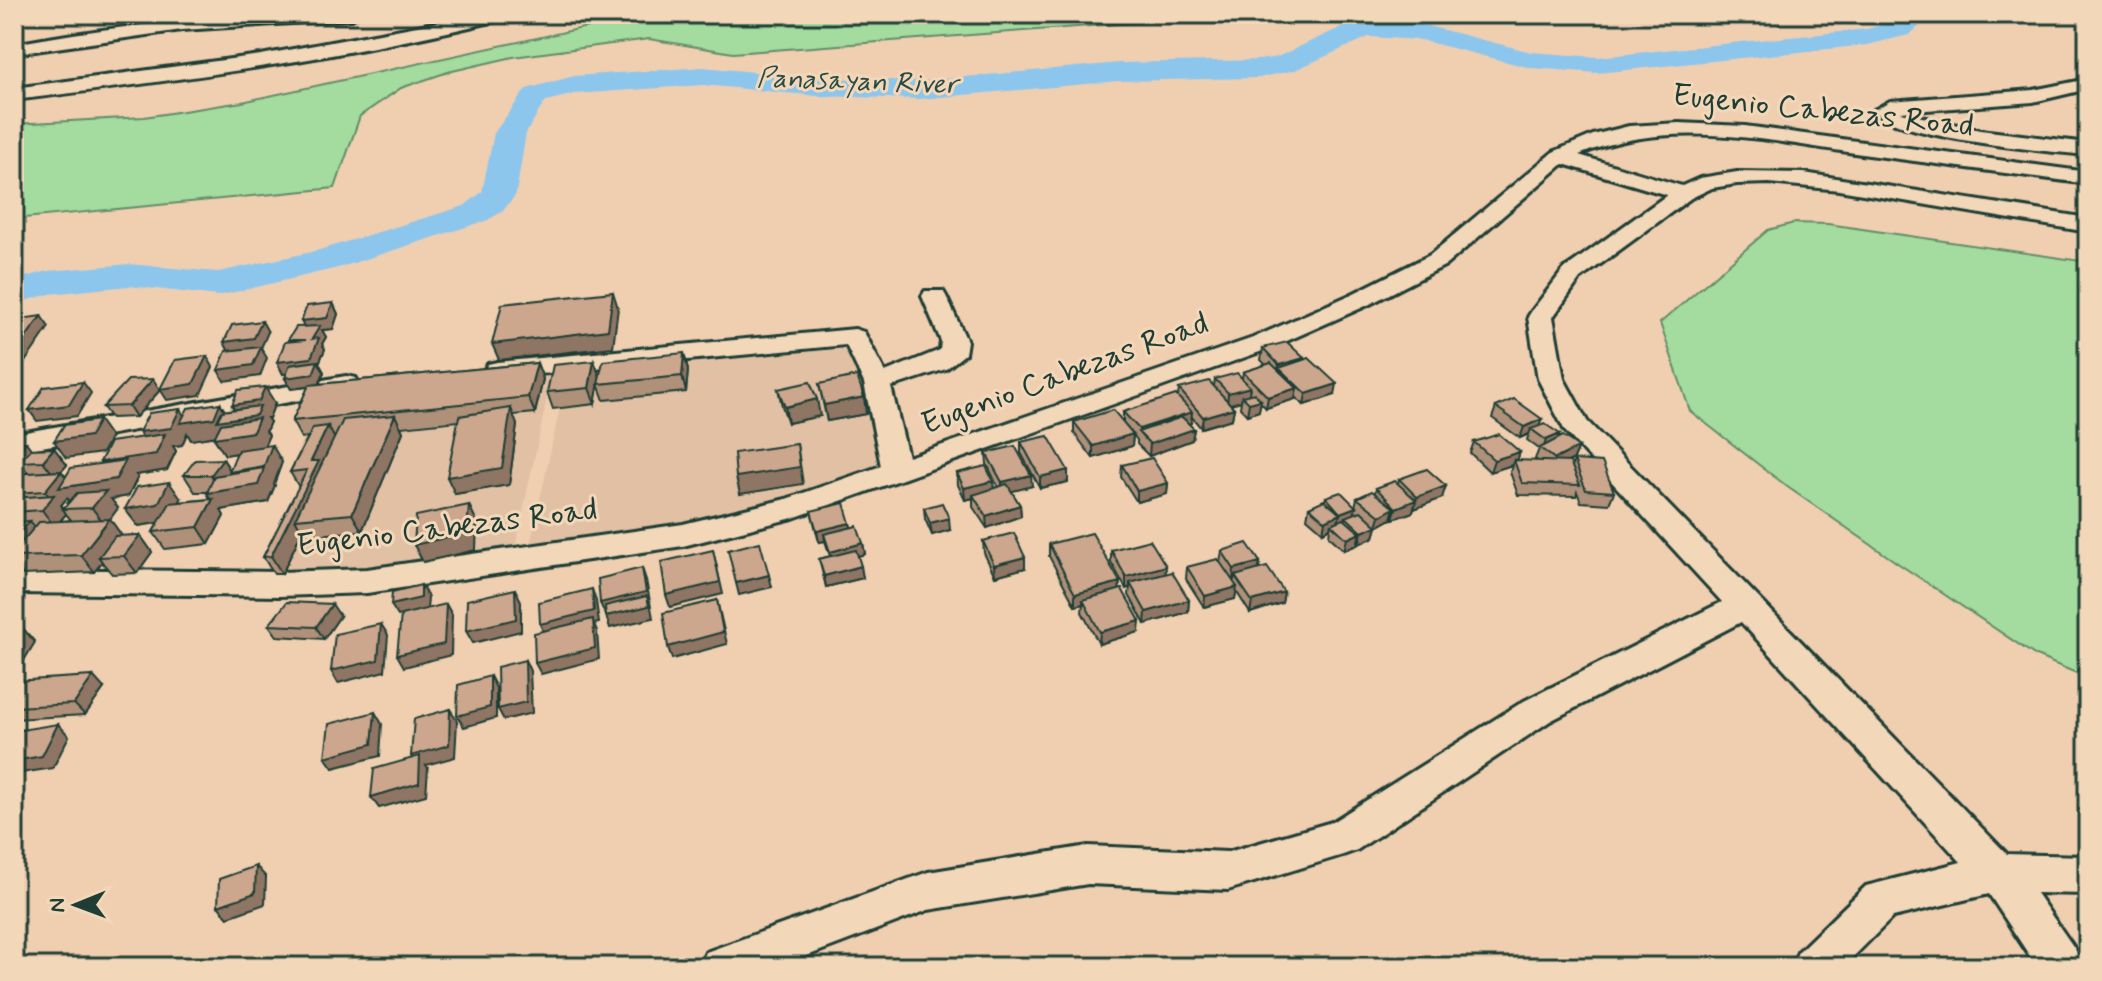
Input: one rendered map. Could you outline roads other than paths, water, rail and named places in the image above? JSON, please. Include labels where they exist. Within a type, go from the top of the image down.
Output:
[{"type":"street","points":[[14,49],[124,30],[214,20],[352,14]]},
{"type":"street","points":[[428,14],[497,16]]},
{"type":"street","points":[[14,94],[153,79],[303,55],[497,16]]},
{"type":"street","points":[[2088,84],[2033,96],[1883,110],[1896,118],[1968,133],[2088,149]]},
{"type":"street","name":"Eugenio Cabezas Road","points":[[14,581],[280,584],[367,581],[683,535],[793,508],[1262,343],[1359,300],[1438,260],[1560,156],[1600,139],[1629,132],[1715,131],[2088,178]]},
{"type":"street","points":[[1560,156],[1683,193]]},
{"type":"street","points":[[2062,967],[1998,873],[1575,425],[1551,379],[1540,317],[1572,274],[1683,193],[1697,184],[1715,180],[1792,179],[2088,225]]},
{"type":"street","points":[[877,383],[937,363],[952,354],[954,341],[934,296]]},
{"type":"street","points":[[477,372],[855,337],[877,383],[897,472]]},
{"type":"street","points":[[14,443],[335,385],[366,383]]},
{"type":"street","points":[[35,466],[67,435]]},
{"type":"street","points":[[721,967],[928,891],[1088,865],[1228,871],[1343,837],[1537,711],[1745,605]]},
{"type":"street","points":[[1813,967],[1881,900],[1998,873],[2088,875]]},
{"type":"waterway","name":"Panasayan River","points":[[14,292],[48,283],[129,275],[218,284],[325,260],[476,213],[491,204],[499,194],[510,133],[526,108],[536,95],[574,85],[703,76],[818,87],[920,90],[1119,72],[1259,69],[1285,64],[1351,33],[1369,29],[1420,32],[1531,60],[1598,65],[1867,37],[1900,29],[1910,23],[1909,14]]}]
